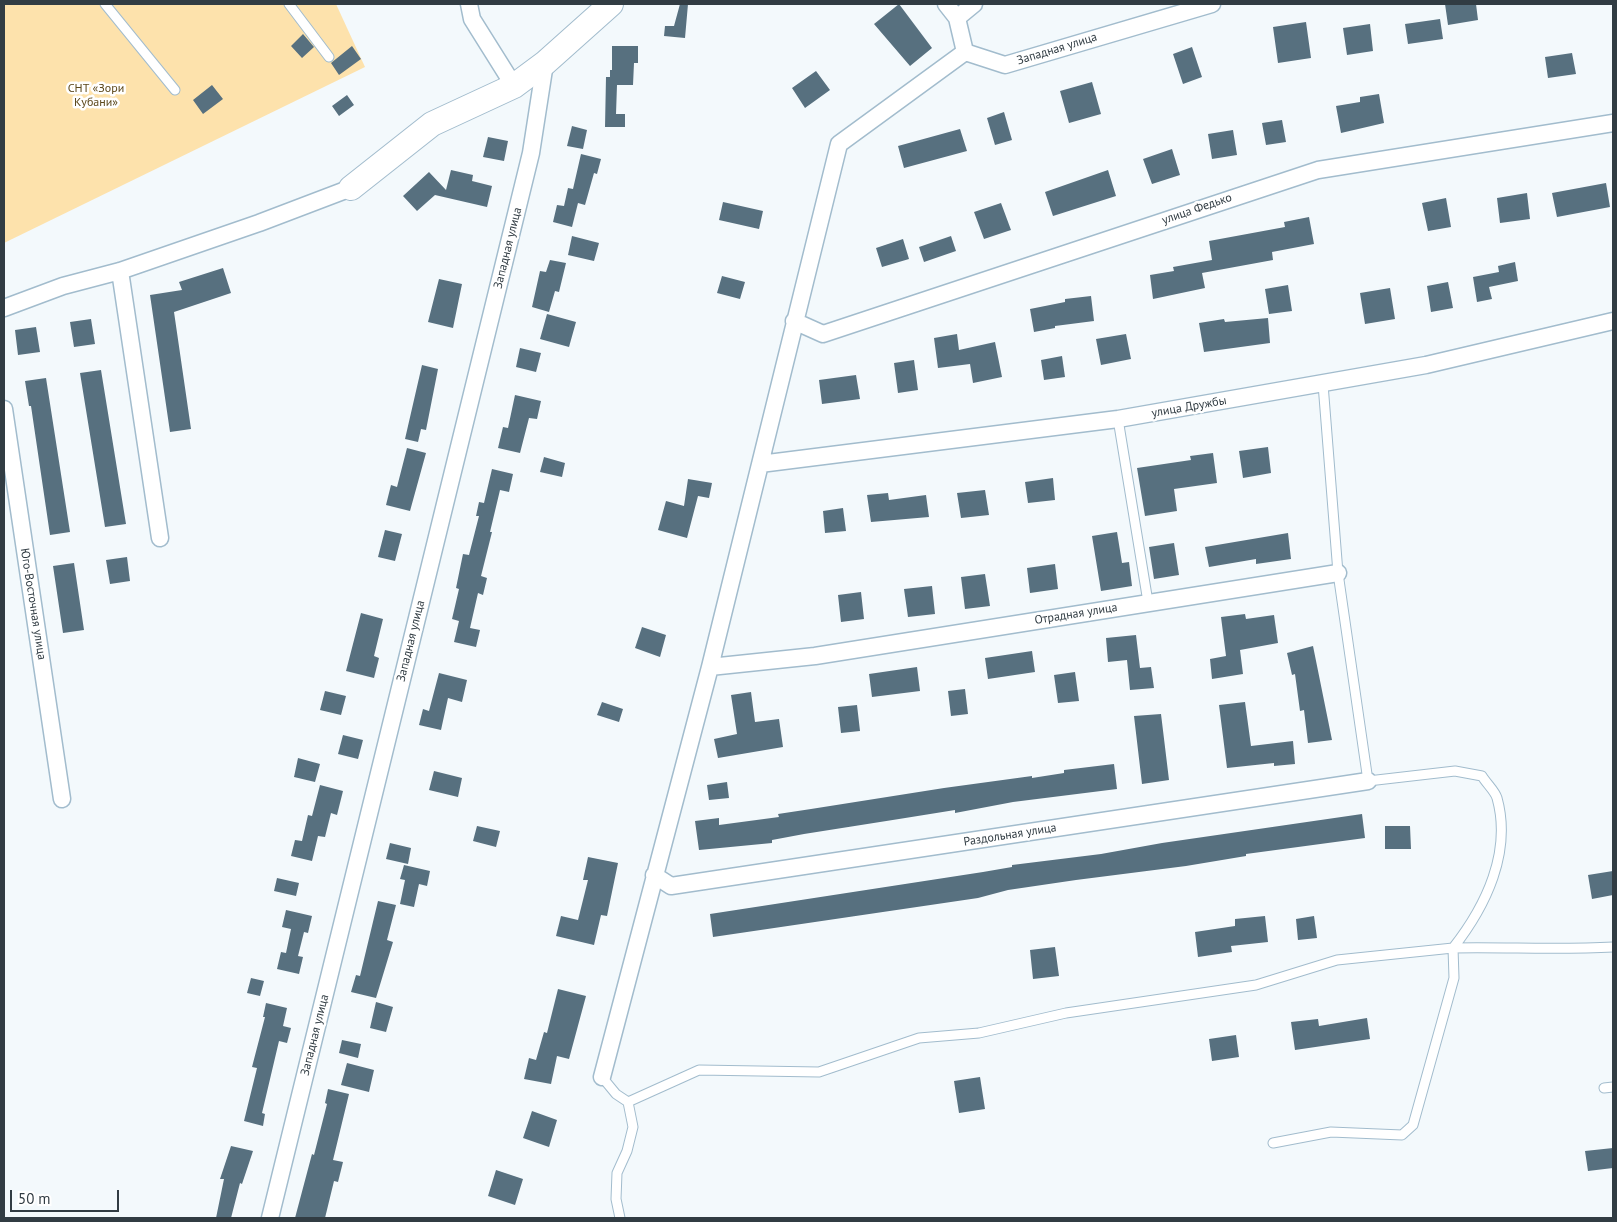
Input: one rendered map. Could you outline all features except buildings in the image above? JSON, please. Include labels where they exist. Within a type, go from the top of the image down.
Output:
[{"type":"street","points":[[469,4],[472,19],[514,86]]},
{"type":"street","points":[[4,308],[62,286],[120,271],[259,223],[351,188],[432,124],[514,86],[545,63],[611,4]]},
{"type":"street","points":[[602,1077],[710,667],[794,320],[839,144],[964,52],[957,18],[946,4]]},
{"type":"street","points":[[957,18],[974,4]]},
{"type":"street","name":"Западная улица","points":[[964,52],[1005,65],[1212,4]]},
{"type":"street","name":"Западная улица","points":[[270,1218],[531,153],[545,63]]},
{"type":"street","name":"улица Федько","points":[[794,320],[823,334],[1318,170],[1613,123]]},
{"type":"street","points":[[120,271],[160,538]]},
{"type":"street","name":"улица Дружбы","points":[[760,464],[1118,419],[1426,365],[1613,321]]},
{"type":"street","name":"Юго-Восточная улица","points":[[4,409],[62,799]]},
{"type":"street","name":"Отрадная улица","points":[[710,667],[815,656],[1338,573]]},
{"type":"street","name":"Раздольная улица","points":[[654,875],[671,886],[1368,781]]},
{"type":"lane","points":[[105,4],[175,90]]},
{"type":"lane","points":[[290,4],[329,57]]},
{"type":"lane","points":[[1273,1143],[1331,1132],[1402,1135],[1413,1125],[1454,978],[1453,948],[1473,922],[1491,882],[1503,846],[1497,797],[1482,776],[1455,771],[1368,781],[1338,573],[1323,384]]},
{"type":"lane","points":[[1118,419],[1148,602]]},
{"type":"lane","points":[[628,1102],[699,1070],[819,1072],[919,1038],[979,1033],[1066,1013],[1256,986],[1337,960],[1453,948],[1505,947],[1553,950],[1613,947]]},
{"type":"lane","points":[[602,1077],[616,1094],[628,1102],[633,1127],[627,1151],[617,1173],[616,1199],[620,1218]]},
{"type":"green space","name":"СНТ «Зори Кубани»","points":[[4,4],[336,4],[365,67],[4,243]]}]
